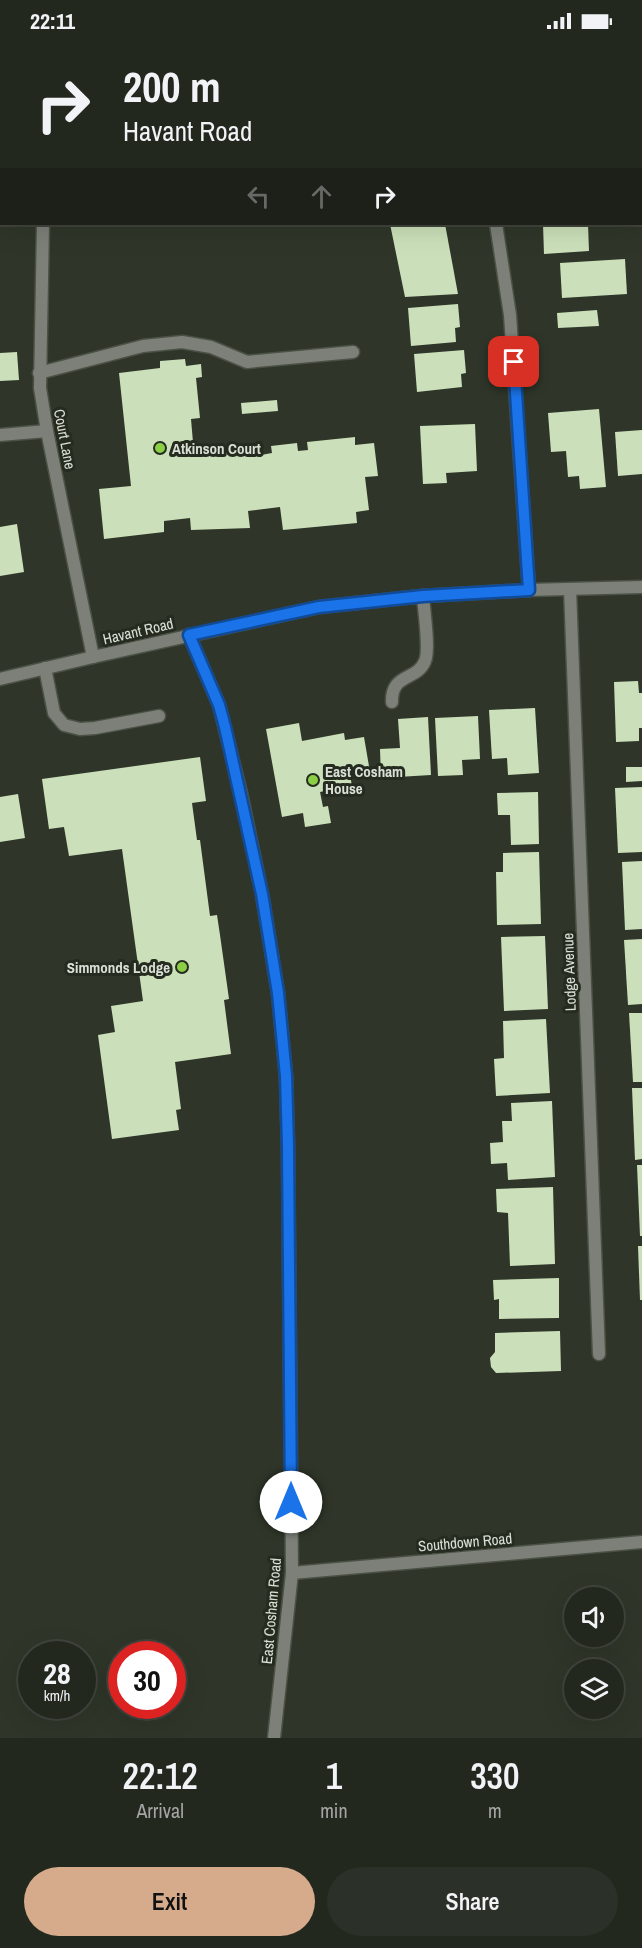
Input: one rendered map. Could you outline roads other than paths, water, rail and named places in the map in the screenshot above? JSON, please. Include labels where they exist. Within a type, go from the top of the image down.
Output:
[{"type":"street","name":"Court Lane","points":[[43,225],[39,373],[47,430],[93,657]]},
{"type":"street","points":[[496,225],[510,315],[529,590]]},
{"type":"street","points":[[39,373],[144,346],[182,342],[211,346],[247,362],[353,352]]},
{"type":"street","points":[[0,435],[47,430]]},
{"type":"street","name":"Havant Road","points":[[0,680],[319,607],[423,596],[642,587]]},
{"type":"street","name":"Lodge Avenue","points":[[570,589],[599,1354]]},
{"type":"street","points":[[392,702],[392,692],[396,684],[420,669],[425,662],[427,652],[423,596]]},
{"type":"street","name":"East Cosham Road","points":[[189,635],[219,705],[262,894],[278,993],[286,1076],[292,1573],[274,1738]]},
{"type":"street","points":[[45,668],[54,713],[64,725],[80,729],[96,728],[159,716]]},
{"type":"street","name":"Southdown Road","points":[[292,1573],[642,1542]]},
{"type":"place","name":"Atkinson Court","points":[[160,448]]},
{"type":"place","name":"East Cosham House","points":[[313,780]]},
{"type":"place","name":"Simmonds Lodge","points":[[182,967]]}]
